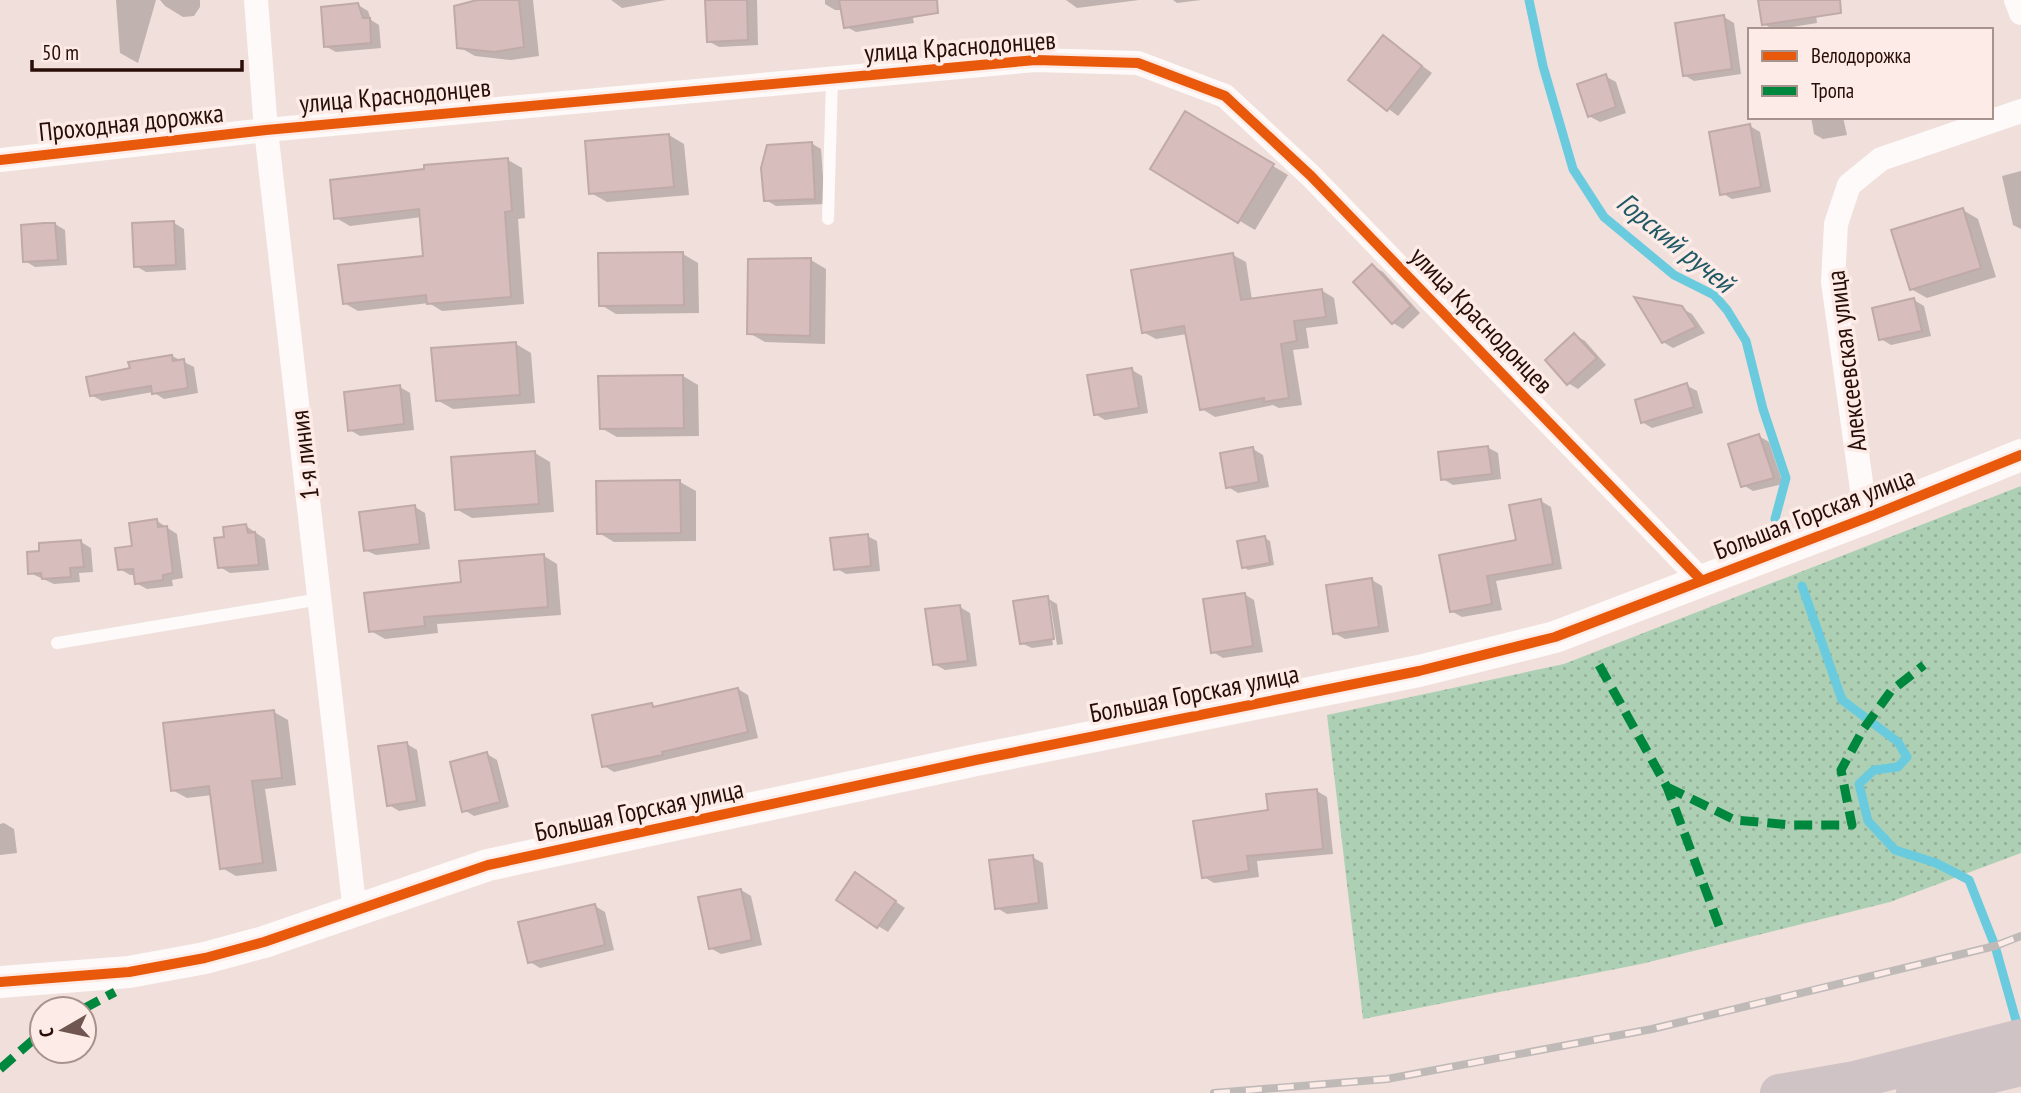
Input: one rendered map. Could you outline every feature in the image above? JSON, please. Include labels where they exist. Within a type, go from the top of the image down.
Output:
[{"type":"highway","points":[[1779,1093],[2014,1054]]},
{"type":"highway","points":[[1915,1093],[2014,1054]]},
{"type":"street","name":"1-я линия","points":[[256,0],[266,130],[353,895],[357,909]]},
{"type":"street","points":[[2015,0],[2021,13]]},
{"type":"street","name":"улица Краснодонцев","points":[[266,130],[1036,60],[1138,63],[1225,96],[1311,176],[1702,581]]},
{"type":"street","name":"Алексеевская улица","points":[[1866,518],[1833,282],[1836,224],[1849,185],[1881,159],[2021,111]]},
{"type":"street","name":"Проходная дорожка","points":[[0,160],[266,130]]},
{"type":"street","name":"Большая Горская улица","points":[[0,982],[128,972],[205,958],[264,942],[488,865],[989,757],[1406,673],[1555,637],[1866,518],[2021,455]]},
{"type":"lane","points":[[828,219],[832,79]]},
{"type":"lane","points":[[57,643],[320,599]]},
{"type":"green space","points":[[2021,486],[2021,853],[1890,902],[1641,964],[1363,1019],[1327,715],[1564,664]]},
{"type":"building","points":[[477,0],[519,0],[524,47],[494,52],[457,48],[454,6]]},
{"type":"building","points":[[705,0],[747,0],[748,40],[707,42]]},
{"type":"building","points":[[839,0],[937,0],[938,13],[844,28]]},
{"type":"building","points":[[1758,0],[1840,0],[1841,13],[1762,25]]},
{"type":"building","points":[[358,3],[363,18],[370,18],[371,43],[324,47],[321,7]]},
{"type":"building","points":[[1724,15],[1732,69],[1683,76],[1675,23]]},
{"type":"building","points":[[1383,35],[1422,66],[1387,111],[1348,80]]},
{"type":"building","points":[[1606,74],[1616,107],[1588,117],[1577,84]]},
{"type":"building","points":[[1185,111],[1274,164],[1238,223],[1150,169]]},
{"type":"building","points":[[1750,124],[1761,187],[1720,195],[1709,132]]},
{"type":"building","points":[[669,134],[674,187],[589,194],[585,141]]},
{"type":"building","points":[[812,142],[815,199],[764,201],[761,168],[767,145]]},
{"type":"building","points":[[508,158],[512,211],[505,212],[511,297],[427,304],[426,295],[343,304],[338,265],[423,256],[419,209],[334,219],[330,180],[424,169],[424,165]]},
{"type":"building","points":[[1963,208],[1981,268],[1910,290],[1891,230]]},
{"type":"building","points":[[174,221],[176,265],[134,267],[132,223]]},
{"type":"building","points":[[55,223],[58,260],[23,262],[21,225]]},
{"type":"building","points":[[683,252],[684,305],[599,306],[598,253]]},
{"type":"building","points":[[1233,253],[1241,300],[1322,289],[1326,317],[1294,321],[1297,341],[1281,344],[1289,398],[1264,402],[1264,398],[1200,410],[1184,326],[1142,333],[1131,270]]},
{"type":"building","points":[[811,258],[810,336],[747,334],[748,259]]},
{"type":"building","points":[[1372,264],[1411,306],[1392,324],[1353,282]]},
{"type":"building","points":[[1634,297],[1682,306],[1696,327],[1662,343]]},
{"type":"building","points":[[1914,298],[1922,331],[1879,340],[1872,308]]},
{"type":"building","points":[[1574,333],[1597,358],[1567,385],[1545,360]]},
{"type":"building","points":[[516,342],[520,395],[436,401],[431,348]]},
{"type":"building","points":[[172,355],[173,361],[184,359],[188,388],[152,394],[151,386],[90,396],[86,377],[130,368],[128,362]]},
{"type":"building","points":[[1132,368],[1139,408],[1094,415],[1087,375]]},
{"type":"building","points":[[683,375],[684,428],[600,429],[598,376]]},
{"type":"building","points":[[1687,383],[1694,407],[1641,423],[1635,400]]},
{"type":"building","points":[[400,385],[404,424],[348,431],[344,392]]},
{"type":"building","points":[[1759,434],[1774,478],[1741,487],[1728,444]]},
{"type":"building","points":[[1488,446],[1492,474],[1441,480],[1438,452]]},
{"type":"building","points":[[1253,447],[1259,482],[1226,488],[1220,453]]},
{"type":"building","points":[[535,451],[539,504],[455,510],[451,457]]},
{"type":"building","points":[[680,480],[681,533],[597,534],[596,481]]},
{"type":"building","points":[[1541,499],[1553,564],[1487,576],[1492,604],[1450,612],[1439,555],[1516,540],[1509,505]]},
{"type":"building","points":[[415,505],[420,544],[364,551],[359,512]]},
{"type":"building","points":[[157,519],[158,527],[167,526],[173,573],[163,575],[163,580],[135,584],[133,569],[118,570],[115,548],[132,546],[129,523]]},
{"type":"building","points":[[246,524],[248,533],[255,532],[259,565],[218,568],[214,538],[224,537],[223,527]]},
{"type":"building","points":[[868,534],[871,566],[834,570],[830,538]]},
{"type":"building","points":[[1265,536],[1270,563],[1242,568],[1237,541]]},
{"type":"building","points":[[81,540],[84,567],[70,568],[71,577],[42,579],[41,573],[28,574],[27,552],[39,551],[39,543]]},
{"type":"building","points":[[544,554],[548,607],[424,617],[425,626],[369,632],[364,593],[461,582],[459,561]]},
{"type":"building","points":[[1372,578],[1379,627],[1333,634],[1326,585]]},
{"type":"building","points":[[1245,593],[1253,646],[1211,653],[1203,599]]},
{"type":"building","points":[[1048,596],[1054,639],[1020,644],[1013,601]]},
{"type":"building","points":[[960,605],[968,661],[933,665],[925,609]]},
{"type":"building","points":[[738,688],[748,732],[662,752],[663,755],[602,767],[592,715],[652,703],[653,707]]},
{"type":"building","points":[[274,710],[282,778],[252,781],[263,863],[220,869],[209,786],[171,791],[163,723]]},
{"type":"building","points":[[407,742],[417,801],[387,806],[378,746]]},
{"type":"building","points":[[487,752],[500,802],[462,812],[450,762]]},
{"type":"building","points":[[1317,789],[1323,849],[1247,856],[1249,871],[1202,878],[1193,821],[1268,810],[1266,794]]},
{"type":"building","points":[[1033,855],[1039,903],[995,909],[989,860]]},
{"type":"building","points":[[855,872],[896,901],[877,928],[836,900]]},
{"type":"building","points":[[741,889],[752,940],[709,949],[698,897]]},
{"type":"building","points":[[595,904],[605,945],[528,963],[518,922]]},
{"type":"waterway","name":"Горский ручей","points":[[1529,0],[1543,66],[1573,169],[1604,217],[1674,275],[1714,295],[1727,310],[1746,341],[1763,409],[1786,478],[1775,519]]},
{"type":"waterway","name":"Горский ручей","points":[[1802,586],[1842,700],[1898,742],[1907,757],[1898,767],[1874,770],[1859,784],[1868,821],[1895,850],[1936,863],[1969,880],[1995,946],[2019,1031]]},
{"type":"railway","points":[[1214,1093],[1387,1079],[1652,1029],[1995,946],[2021,936]]},
{"type":"marked path","points":[[1599,665],[1667,787],[1721,931]]},
{"type":"marked path","points":[[1667,787],[1735,820],[1792,825],[1852,825],[1841,770],[1864,728],[1891,691],[1924,665]]},
{"type":"marked path","points":[[98,1001],[115,992]]},
{"type":"marked path","points":[[0,1069],[28,1044]]},
{"type":"cycle path","points":[[0,160],[266,130],[1036,60],[1138,63],[1225,96],[1311,176],[1702,581]]},
{"type":"cycle path","points":[[0,982],[129,972],[205,958],[264,942],[488,865],[976,760],[1419,671],[1555,637],[1866,518],[2021,455]]}]
